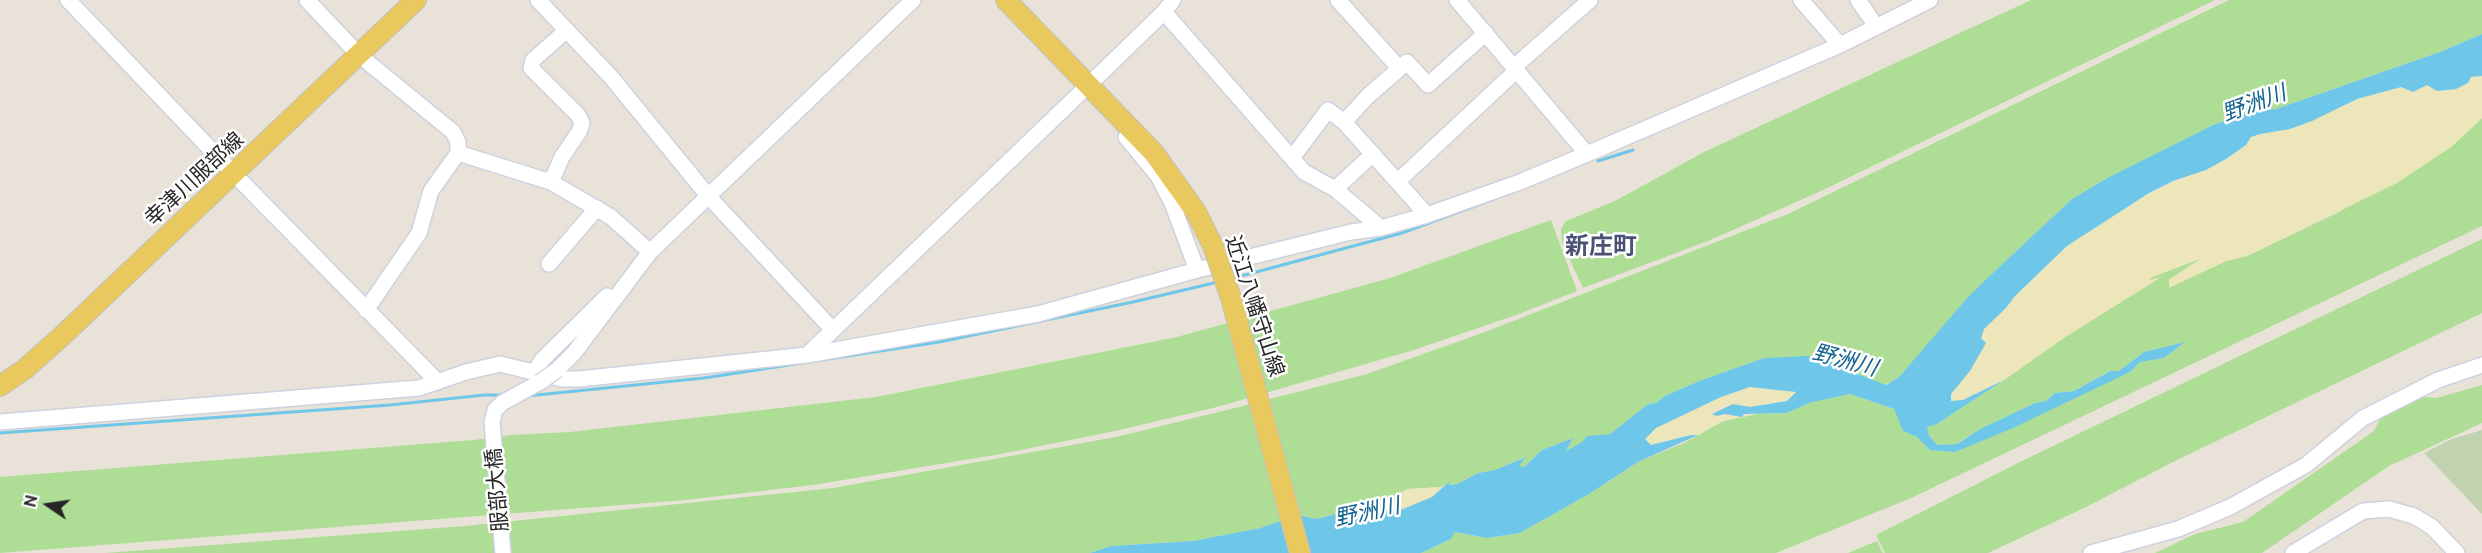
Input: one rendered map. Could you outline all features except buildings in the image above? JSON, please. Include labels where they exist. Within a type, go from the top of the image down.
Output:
[{"type":"main road","name":"幸津川服部線","points":[[0,386],[24,369],[62,336],[416,0]]},
{"type":"main road","name":"近江八幡守山線","points":[[1006,0],[1154,153],[1196,212],[1213,246],[1232,301],[1300,553]]},
{"type":"street","points":[[68,0],[234,174],[438,382]]},
{"type":"street","points":[[307,0],[359,55],[453,132],[458,142],[458,153],[431,191],[419,233],[366,310]]},
{"type":"street","points":[[538,0],[611,77],[708,197],[833,330]]},
{"type":"street","points":[[537,377],[557,370],[574,353],[650,252],[913,0]]},
{"type":"street","points":[[1338,0],[1399,68]]},
{"type":"street","points":[[1457,0],[1587,154]]},
{"type":"street","points":[[1398,181],[1590,0]]},
{"type":"street","points":[[1801,0],[1840,45]]},
{"type":"street","points":[[1858,0],[1876,26]]},
{"type":"street","points":[[0,422],[419,388],[486,366],[500,364],[537,377],[579,379],[807,355],[1038,314],[1197,270],[1351,232],[1381,228],[1427,215],[1520,182],[1587,154],[1840,45],[1924,1]]},
{"type":"street","points":[[807,355],[1168,6],[1304,172],[1335,189],[1381,228]]},
{"type":"street","points":[[551,182],[562,157],[579,132],[582,123],[578,116],[531,68],[533,60],[567,30]]},
{"type":"street","points":[[1344,122],[1368,96],[1407,62],[1428,85],[1486,33]]},
{"type":"street","points":[[1088,84],[1094,102],[1158,176],[1172,203],[1197,270]]},
{"type":"street","points":[[1292,158],[1328,110],[1344,122],[1427,215]]},
{"type":"street","points":[[458,153],[551,182],[611,216],[650,252]]},
{"type":"street","points":[[1335,189],[1373,154]]},
{"type":"street","points":[[549,264],[597,208]]},
{"type":"street","points":[[537,377],[542,360],[561,344],[620,282],[628,281]]},
{"type":"street","points":[[2091,553],[2178,529],[2230,507],[2306,465],[2363,418],[2438,380],[2482,365]]},
{"type":"street","name":"服部大橋","points":[[502,553],[492,427],[495,410],[537,377]]},
{"type":"street","points":[[2293,553],[2363,511],[2389,509],[2414,516],[2432,526],[2457,553]]},
{"type":"green space","points":[[2031,0],[2215,0],[1821,191],[1708,241],[1583,288],[1562,243],[1561,229],[1566,221],[1615,201],[1704,152]]},
{"type":"green space","points":[[2229,0],[2482,0],[2482,34],[2440,52],[2276,109],[2257,110],[2213,125],[2109,177],[2072,199],[1997,269],[1899,377],[1885,385],[1847,370],[1842,364],[1764,358],[1699,381],[1665,396],[1656,403],[1648,404],[1610,434],[1582,442],[1566,451],[1573,438],[1542,450],[1524,467],[1519,466],[1525,457],[1495,470],[1478,473],[1457,484],[1448,485],[1449,482],[1442,487],[1408,489],[1354,515],[1339,513],[1317,519],[1298,515],[1260,528],[1193,541],[1111,546],[1090,553],[105,553],[465,526],[833,488],[1116,437],[1367,374],[1485,332],[1788,214]]},
{"type":"green space","points":[[2482,118],[2482,226],[1911,498],[1776,553],[1421,553],[1451,539],[1455,532],[1487,538],[1520,533],[1589,494],[1638,462],[1684,443],[1723,421],[1757,414],[1787,413],[1809,403],[1850,394],[1894,409],[1904,431],[1917,437],[1930,450],[1955,452],[2130,372],[2140,362],[2164,358],[2184,343],[2144,352],[2119,371],[2109,371],[2074,391],[2055,393],[2046,401],[2035,403],[1980,429],[1956,444],[1938,445],[1929,436],[1926,427],[1937,424],[2065,337],[2158,279],[2150,280],[2150,278],[2201,259],[2169,280],[2169,287],[2226,261],[2247,256],[2337,213],[2451,147]]},
{"type":"green space","points":[[1551,220],[1577,291],[1519,314],[1414,350],[1217,407],[1115,431],[1001,454],[813,485],[686,500],[0,553],[0,477],[570,432],[876,397],[1177,337],[1390,278]]},
{"type":"green space","points":[[2482,239],[2482,313],[1988,553],[1885,553],[1876,535],[2022,461]]},
{"type":"green space","points":[[2482,385],[2482,423],[2389,466],[2262,553],[2155,553],[2195,534],[2243,522],[2374,431],[2381,417],[2415,396],[2436,398]]},
{"type":"green space","points":[[2482,430],[2482,514],[2424,453],[2452,439]]},
{"type":"green space","points":[[1877,541],[1883,553],[1848,553]]},
{"type":"sand","points":[[2482,76],[2482,118],[2451,147],[2397,183],[2247,256],[2226,261],[2169,288],[2169,280],[2200,259],[2150,278],[2150,280],[2161,277],[2065,337],[2004,380],[1963,400],[1951,401],[1951,394],[1970,371],[1986,343],[1981,338],[1984,329],[2014,297],[2067,246],[2149,193],[2226,159],[2246,145],[2251,137],[2312,121],[2357,99],[2401,87],[2412,92],[2427,85]]},
{"type":"sand","points":[[1750,387],[1796,392],[1787,401],[1750,407],[1733,404],[1721,408],[1712,414],[1734,416],[1757,414],[1723,421],[1698,435],[1651,445],[1644,439],[1674,417],[1683,416],[1695,408]]},
{"type":"sand","points":[[1442,487],[1432,497],[1396,512],[1389,512],[1384,506],[1389,499],[1408,489]]},
{"type":"water","name":"野洲川","points":[[2482,34],[2482,76],[2471,77],[2468,83],[2456,89],[2437,91],[2427,85],[2413,92],[2401,87],[2357,99],[2290,129],[2251,137],[2246,145],[2226,159],[2206,170],[2173,181],[2149,193],[2067,246],[1984,329],[1981,338],[1986,343],[1970,371],[1951,394],[1951,401],[1963,400],[2004,380],[1937,424],[1927,427],[1929,436],[1938,445],[1957,444],[1980,429],[2035,403],[2046,401],[2055,393],[2074,391],[2110,371],[2119,371],[2144,352],[2185,342],[2164,358],[2140,362],[2130,372],[2013,428],[1955,452],[1930,450],[1917,437],[1903,431],[1894,409],[1850,394],[1809,403],[1787,413],[1744,414],[1742,417],[1712,414],[1733,404],[1750,407],[1787,401],[1796,392],[1750,387],[1721,397],[1656,428],[1645,439],[1651,445],[1698,435],[1638,462],[1589,494],[1520,533],[1487,538],[1455,532],[1451,539],[1421,553],[1090,553],[1111,546],[1193,541],[1260,528],[1298,515],[1317,519],[1339,513],[1354,515],[1389,499],[1385,506],[1389,512],[1396,512],[1432,497],[1450,481],[1449,485],[1457,484],[1478,473],[1495,470],[1526,457],[1519,466],[1524,467],[1542,450],[1573,438],[1566,451],[1582,442],[1587,436],[1610,434],[1648,404],[1656,403],[1665,396],[1699,381],[1764,358],[1806,356],[1817,358],[1842,364],[1847,370],[1886,385],[1899,377],[1968,297],[2072,199],[2109,177],[2213,125],[2257,110],[2276,109],[2440,52]]},
{"type":"waterway","points":[[1598,161],[1633,150]]},
{"type":"waterway","points":[[1230,279],[1402,233],[1494,199]]},
{"type":"waterway","points":[[527,396],[704,378],[939,342],[1218,282]]},
{"type":"waterway","points":[[0,433],[503,395]]},
{"type":"district","name":"新庄町","points":[[1601,246]]}]
